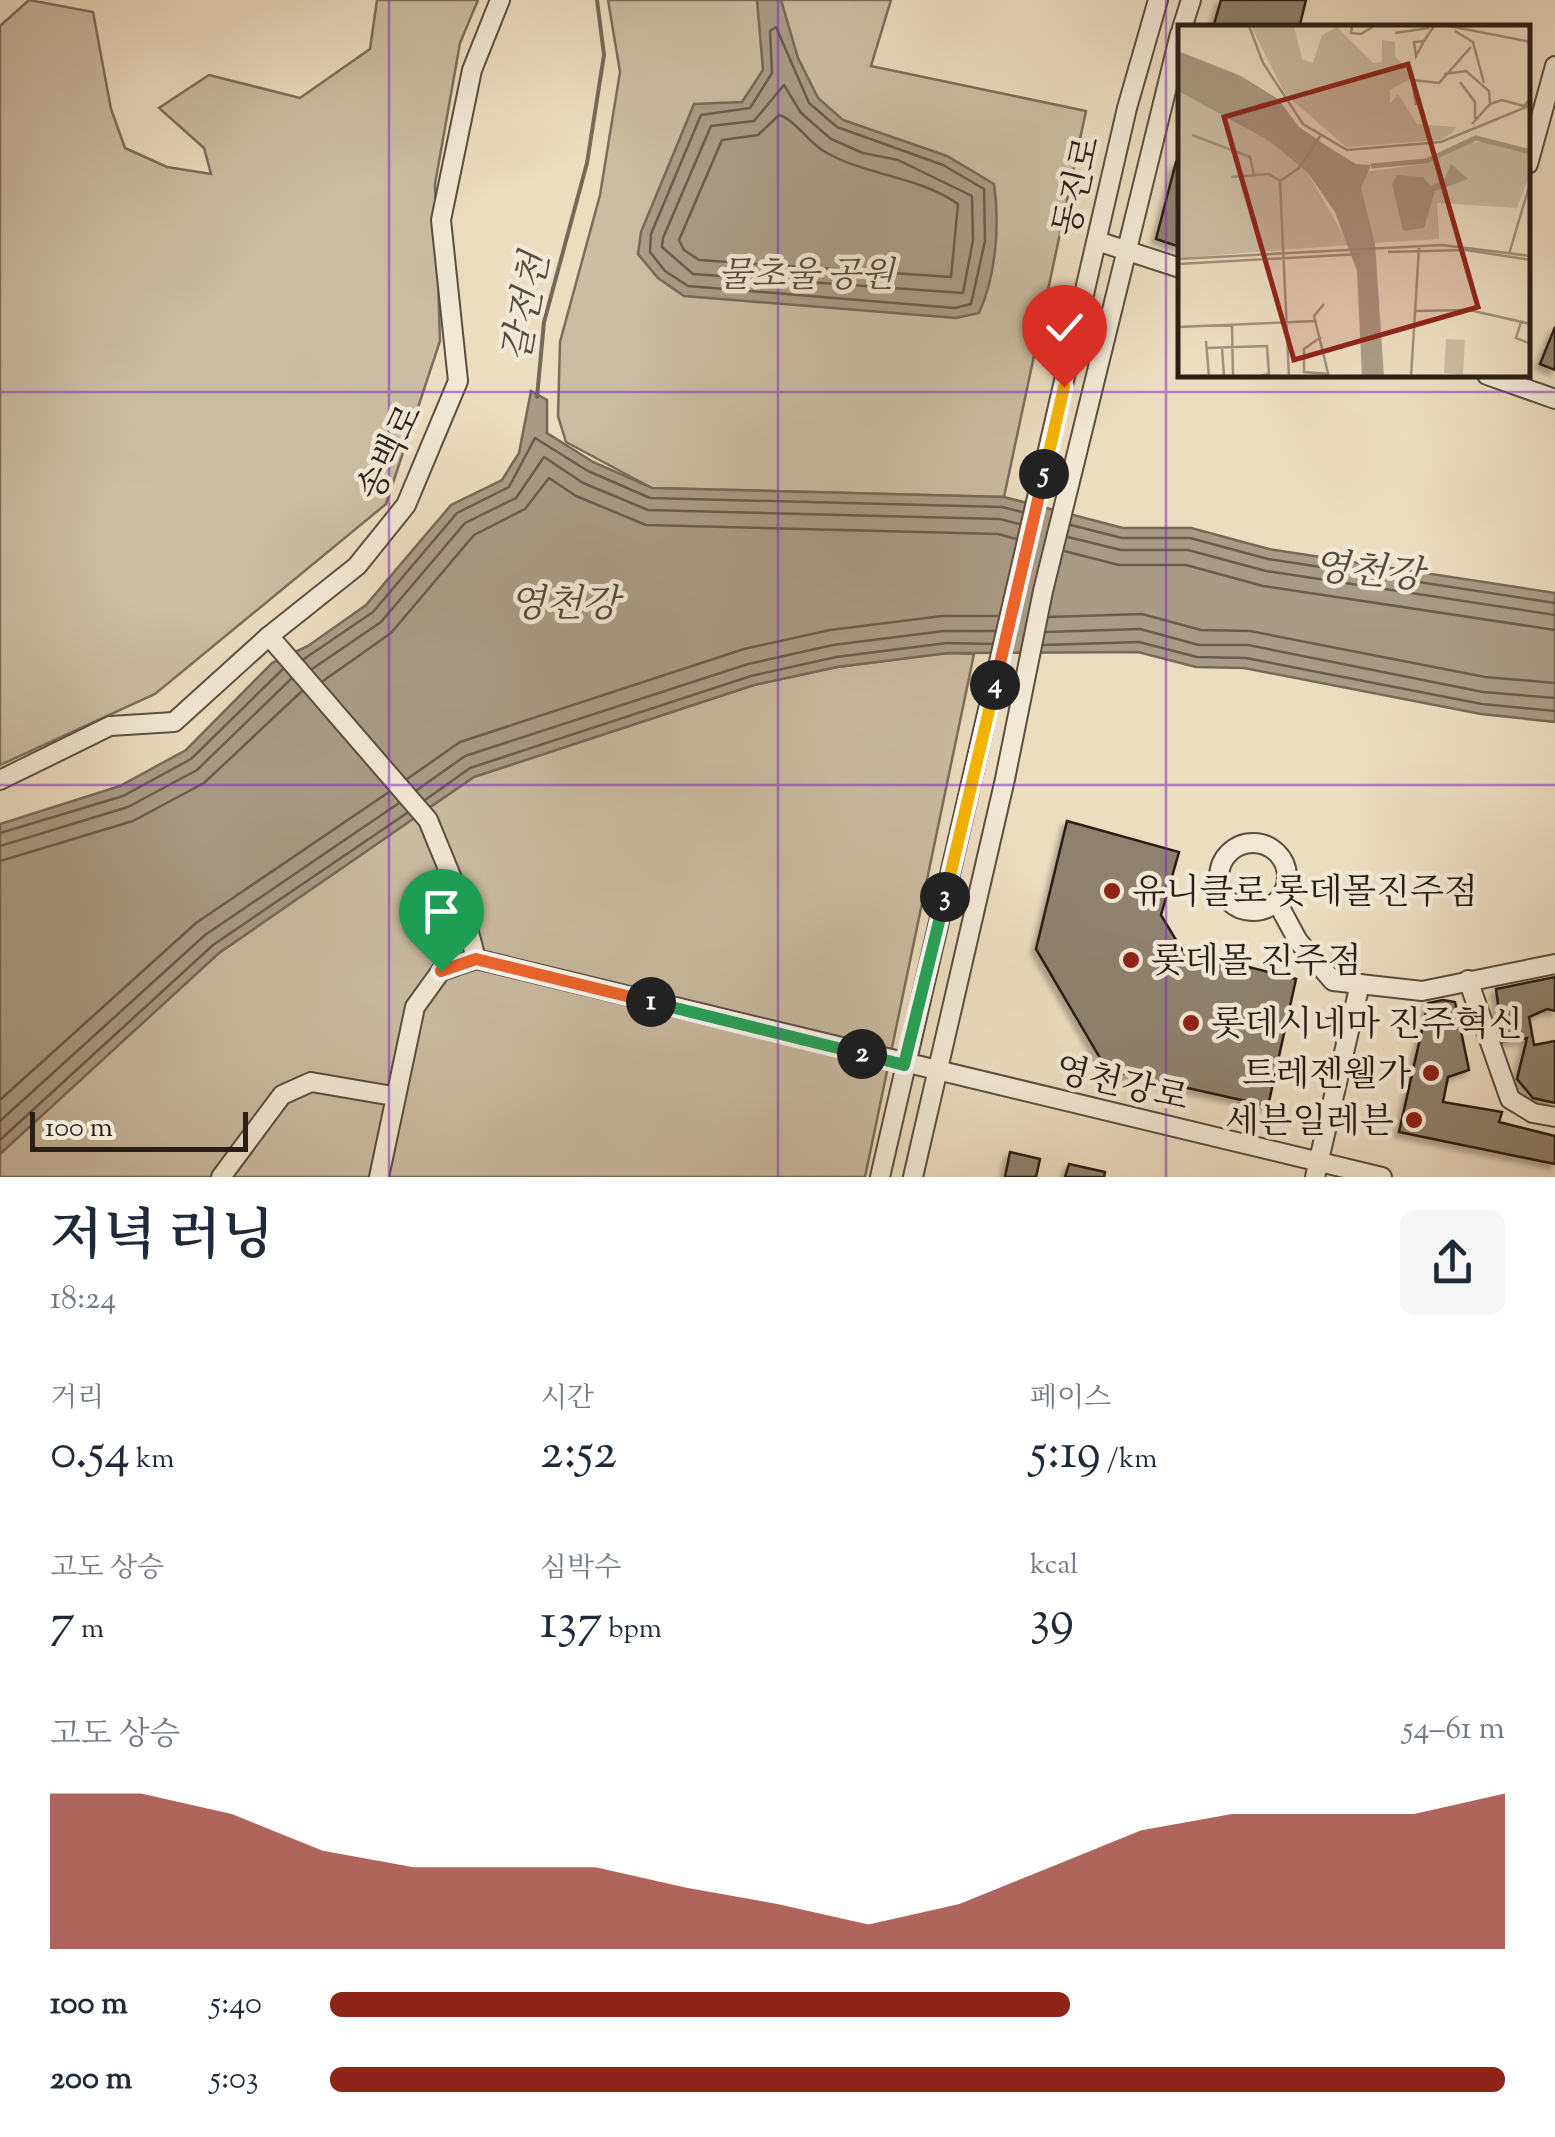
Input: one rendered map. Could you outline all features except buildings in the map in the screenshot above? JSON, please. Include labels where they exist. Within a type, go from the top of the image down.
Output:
[{"type":"street","name":"송백로","points":[[0,780],[110,726],[174,722],[269,636],[358,566],[406,506],[458,381],[441,220],[472,70],[500,0]]},
{"type":"street","name":"동진로","points":[[904,1065],[1097,241],[1158,0]]},
{"type":"street","name":"동진로","points":[[1183,25],[1191,0]]},
{"type":"street","name":"동진로","points":[[937,1072],[1091,389],[1178,43]]},
{"type":"street","points":[[1530,157],[1555,66]]},
{"type":"street","points":[[1097,241],[1178,267]]},
{"type":"street","points":[[1495,378],[1555,398]]},
{"type":"street","points":[[269,636],[428,820],[460,898],[476,959],[441,971],[415,1007],[393,1096],[380,1177]]},
{"type":"street","points":[[1277,902],[1298,941],[1333,982],[1422,990],[1555,964]]},
{"type":"street","name":"영천강로","points":[[476,959],[1316,1170],[1382,1177]]},
{"type":"street","points":[[1468,980],[1510,1098],[1533,1112],[1555,1117]]},
{"type":"street","points":[[1316,1170],[1360,984]]},
{"type":"street","points":[[880,1177],[904,1065]]},
{"type":"street","points":[[913,1177],[937,1072]]},
{"type":"street","points":[[220,1177],[282,1095],[311,1082],[393,1096]]},
{"type":"green space","points":[[29,0],[93,12],[111,109],[125,148],[167,167],[211,174],[204,148],[159,108],[209,75],[300,98],[370,49],[377,0],[478,0],[460,43],[435,184],[440,341],[386,504],[155,694],[0,765],[0,26]]},
{"type":"green space","name":"물초울 공원","points":[[608,0],[891,0],[871,66],[1086,111],[1004,497],[652,488],[566,442],[558,416],[560,342],[600,195],[620,72]]},
{"type":"green space","points":[[947,653],[974,654],[865,1177],[0,1177],[0,1154],[21,1131],[219,953],[473,777],[754,685],[837,667]]},
{"type":"water","points":[[757,0],[781,0],[798,58],[818,98],[843,120],[947,156],[994,184],[995,250],[979,313],[956,318],[684,296],[658,278],[638,254],[641,232],[694,104],[742,102],[763,70]]},
{"type":"water","name":"영천강","points":[[531,391],[547,400],[547,433],[593,462],[652,488],[1004,497],[1123,528],[1191,528],[1269,549],[1555,593],[1555,722],[1481,714],[1244,668],[1196,667],[1138,652],[948,653],[837,667],[754,685],[474,777],[219,953],[0,1154],[0,824],[120,786],[186,750],[272,663],[308,646],[366,605],[451,505],[502,480],[519,453]]},
{"type":"waterway","name":"갈전천","points":[[537,397],[544,322],[587,163],[604,55],[597,0]]},
{"type":"place","name":"유니클로 롯데몰진주점","points":[[1112,891]]},
{"type":"place","name":"롯데몰 진주점","points":[[1131,960]]},
{"type":"place","name":"롯데시네마 진주혁신","points":[[1191,1023]]},
{"type":"place","name":"트레젠웰가","points":[[1431,1073]]},
{"type":"place","name":"세븐일레븐","points":[[1414,1120]]},
{"type":"route","points":[[441,971],[476,959],[904,1065],[1064,387]]}]
